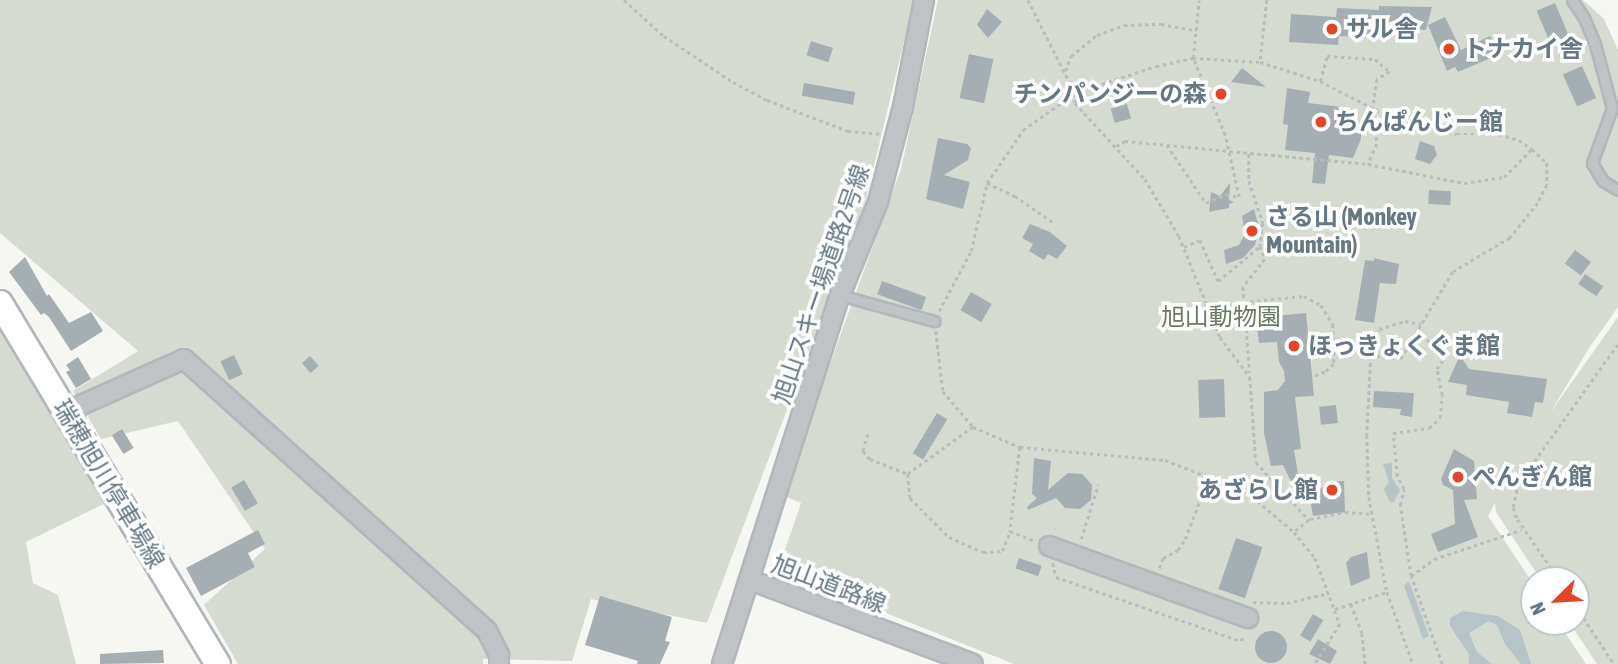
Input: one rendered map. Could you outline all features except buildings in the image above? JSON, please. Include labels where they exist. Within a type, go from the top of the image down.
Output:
[{"type":"main road","name":"瑞穂旭川停車場線","points":[[0,303],[218,664]]},
{"type":"street","name":"旭山スキー場道路2号線","points":[[750,580],[840,295],[878,202],[903,107],[924,0]]},
{"type":"street","points":[[68,415],[79,406],[184,359],[486,631],[499,655],[499,664]]},
{"type":"street","points":[[1049,546],[1248,618]]},
{"type":"street","name":"旭山道路線","points":[[722,664],[750,580],[973,664]]},
{"type":"lane","points":[[1572,0],[1584,18],[1595,44],[1612,108],[1592,163],[1603,181],[1618,190]]},
{"type":"lane","points":[[840,295],[934,321]]},
{"type":"path","points":[[624,0],[664,36],[733,82],[767,100],[848,131],[884,135]]},
{"type":"path","points":[[1028,0],[1075,93],[1075,103],[1145,179],[1184,247],[1220,337],[1250,377]]},
{"type":"path","points":[[1167,145],[1206,203],[1226,194],[1239,197],[1225,135],[1193,58],[1199,0]]},
{"type":"path","points":[[1259,62],[1267,0]]},
{"type":"path","points":[[1064,72],[1071,56],[1097,35],[1124,25],[1161,24],[1196,30]]},
{"type":"path","points":[[1320,81],[1327,56],[1375,59],[1390,72],[1377,79],[1373,109],[1377,144],[1367,164]]},
{"type":"path","points":[[1315,664],[1340,624],[1315,558],[1294,532],[1247,492],[1165,460],[1020,447],[973,427],[943,391],[934,321],[971,251],[987,183],[1023,130],[1075,93],[1156,66],[1193,58],[1259,62],[1320,81],[1400,122],[1457,134],[1499,134],[1519,140],[1547,163],[1547,185],[1538,203],[1510,238],[1453,272],[1401,359],[1371,356]]},
{"type":"path","points":[[1116,146],[1125,141],[1367,164],[1464,183],[1504,177],[1532,149]]},
{"type":"path","points":[[1249,153],[1251,192],[1263,223],[1260,246],[1265,259],[1243,287],[1256,462],[1309,520]]},
{"type":"path","points":[[987,183],[1015,196],[1054,223]]},
{"type":"path","points":[[1184,247],[1200,240],[1217,281],[1260,246]]},
{"type":"path","points":[[1243,302],[1304,296],[1321,305],[1333,324],[1334,364],[1325,372],[1312,377]]},
{"type":"path","points":[[1413,664],[1387,592],[1372,514],[1367,435],[1371,356],[1369,345],[1379,329],[1405,321],[1421,324]]},
{"type":"path","points":[[1414,334],[1448,352],[1437,369],[1441,396],[1440,418],[1429,428],[1393,433],[1397,476],[1404,489],[1400,505],[1411,576],[1442,664]]},
{"type":"path","points":[[1549,566],[1522,530],[1513,508],[1518,484],[1618,344]]},
{"type":"path","points":[[1335,345],[1369,345]]},
{"type":"path","points":[[908,474],[973,427]]},
{"type":"path","points":[[869,434],[863,451],[870,459],[908,474]]},
{"type":"path","points":[[908,474],[910,498],[949,537],[983,552],[1002,551],[1010,531]]},
{"type":"path","points":[[1153,584],[1163,558],[1178,550],[1185,538],[1202,492],[1203,475]]},
{"type":"path","points":[[1075,556],[1098,485]]},
{"type":"path","points":[[1294,532],[1312,516],[1345,512],[1372,514]]},
{"type":"path","points":[[1411,576],[1434,559],[1522,530]]},
{"type":"path","points":[[1335,609],[1387,592]]},
{"type":"path","points":[[1350,604],[1362,633],[1365,664]]},
{"type":"path","points":[[1590,627],[1614,664]]},
{"type":"green space","points":[[0,0],[914,0],[866,199],[707,623],[591,599],[572,661],[483,659],[483,664],[238,664],[204,605],[265,549],[178,421],[101,439],[73,391],[138,351],[0,233]]},
{"type":"green space","name":"旭山動物園","points":[[938,0],[1583,0],[1604,19],[1618,50],[1618,307],[1589,348],[1550,413],[1618,317],[1618,664],[1597,664],[1578,636],[1590,636],[1590,566],[1532,566],[1496,512],[1495,503],[1488,516],[1521,566],[1520,636],[1567,636],[1586,664],[1014,664],[778,570],[801,503],[782,495],[901,169]]},
{"type":"green space","points":[[0,303],[118,497],[26,542],[33,583],[58,595],[76,664],[0,664]]},
{"type":"shaded area","points":[[1392,463],[1392,478],[1400,490],[1394,502],[1390,502],[1384,489],[1389,482],[1383,464]]},
{"type":"shaded area","points":[[1408,582],[1429,636],[1423,639],[1404,586]]},
{"type":"shaded area","points":[[1463,611],[1498,616],[1520,630],[1531,664],[1521,664],[1505,644],[1497,625],[1489,621],[1469,633],[1477,652],[1492,664],[1469,664],[1469,654],[1450,626],[1450,618]]},
{"type":"place","name":"サル舎","points":[[1332,29]]},
{"type":"place","name":"トナカイ舎","points":[[1449,49]]},
{"type":"place","name":"チンパンジーの森","points":[[1221,94]]},
{"type":"place","name":"ちんぱんじー館","points":[[1321,122]]},
{"type":"place","name":"さる山 (Monkey Mountain)","points":[[1252,231]]},
{"type":"place","name":"ほっきょくぐま館","points":[[1294,346]]},
{"type":"place","name":"ぺんぎん館","points":[[1458,477]]},
{"type":"place","name":"あざらし館","points":[[1332,490]]}]
